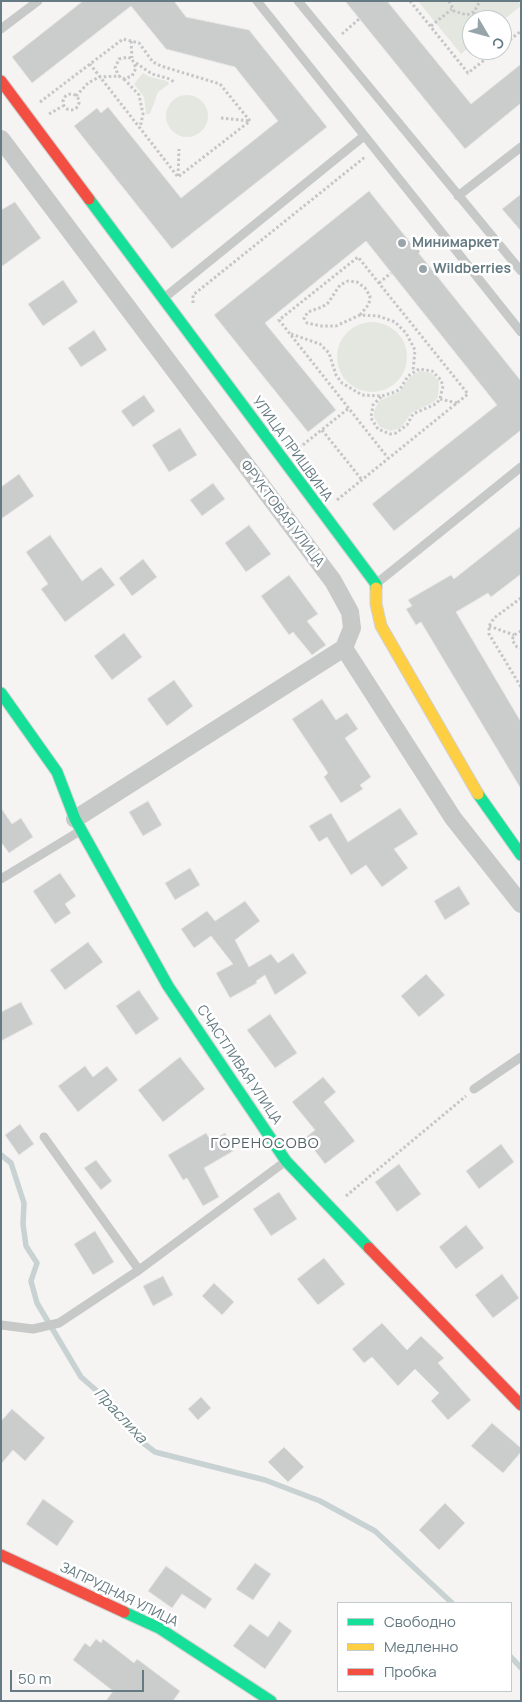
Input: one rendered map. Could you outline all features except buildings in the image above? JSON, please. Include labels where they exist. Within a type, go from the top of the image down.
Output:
[{"type":"street","name":"УЛИЦА ПРИШВИНА","points":[[1,81],[321,514],[376,584]]},
{"type":"street","name":"ФРУКТОВАЯ УЛИЦА","points":[[1,140],[333,581],[350,612],[352,628],[344,648]]},
{"type":"street","points":[[376,584],[376,604],[381,626],[472,786],[521,855]]},
{"type":"street","points":[[78,824],[344,648],[453,818],[521,904]]},
{"type":"street","name":"СЧАСТЛИВАЯ УЛИЦА","points":[[1,692],[57,772],[78,824],[168,986],[286,1161],[521,1405]]},
{"type":"street","name":"ЗАПРУДНАЯ УЛИЦА","points":[[1,1555],[160,1628],[271,1701]]},
{"type":"lane","points":[[1,29],[38,1]]},
{"type":"lane","points":[[257,1],[521,332]]},
{"type":"lane","points":[[298,1],[521,270]]},
{"type":"lane","points":[[162,299],[364,136]]},
{"type":"lane","points":[[458,196],[521,147]]},
{"type":"lane","points":[[376,584],[521,467]]},
{"type":"lane","points":[[1,879],[78,824]]},
{"type":"lane","points":[[474,1089],[521,1057]]},
{"type":"lane","points":[[44,1138],[139,1270]]},
{"type":"lane","points":[[1,1326],[33,1328],[60,1323],[139,1270],[286,1161]]},
{"type":"path","points":[[410,1],[468,73],[484,60]]},
{"type":"path","points":[[449,1],[452,9],[462,15]]},
{"type":"path","points":[[431,26],[452,9]]},
{"type":"path","points":[[332,42],[359,19]]},
{"type":"path","points":[[26,113],[123,39],[139,43],[153,62],[161,66],[211,79],[220,84],[250,121]]},
{"type":"path","points":[[131,41],[132,59],[135,63],[152,74],[170,79],[176,83]]},
{"type":"path","points":[[132,59],[128,57],[118,59],[115,68],[119,76],[140,95],[143,114],[140,128]]},
{"type":"path","points":[[123,79],[132,76],[136,68],[135,63]]},
{"type":"path","points":[[90,64],[178,177]]},
{"type":"path","points":[[76,96],[88,83],[99,77],[119,76]]},
{"type":"path","points":[[71,94],[76,96],[79,102],[78,106],[70,110],[66,109],[62,102],[64,98],[71,94]]},
{"type":"path","points":[[221,118],[250,121]]},
{"type":"path","points":[[178,177],[250,121]]},
{"type":"path","points":[[178,177],[180,149]]},
{"type":"path","points":[[193,310],[193,295],[375,150]]},
{"type":"path","points":[[417,252],[441,233]]},
{"type":"path","points":[[321,514],[468,394],[358,257],[279,320],[388,458]]},
{"type":"path","points":[[379,283],[391,273]]},
{"type":"path","points":[[360,315],[369,304],[370,296],[365,288],[357,282],[348,281],[340,285],[328,303],[308,312],[304,318],[307,324],[314,326],[336,326],[360,315],[378,316],[395,322],[406,333],[414,350],[413,372],[400,389],[382,396],[373,405],[372,418],[378,429],[390,434],[402,430],[413,414],[430,407],[440,399],[443,386],[437,374],[426,369],[413,372]]},
{"type":"path","points":[[290,334],[320,344],[329,354],[336,374],[351,390],[362,395],[382,396]]},
{"type":"path","points":[[440,399],[456,402]]},
{"type":"path","points":[[283,461],[349,408]]},
{"type":"path","points":[[322,430],[362,480]]},
{"type":"path","points":[[295,438],[302,446]]},
{"type":"path","points":[[520,684],[489,634],[489,626],[494,618],[521,598]]},
{"type":"path","points":[[489,626],[514,635],[521,631]]},
{"type":"path","points":[[514,635],[514,644],[521,648]]},
{"type":"path","points":[[331,1208],[474,1089]]},
{"type":"shaded area","points":[[418,1],[518,1],[521,6],[512,13],[512,10],[462,10],[461,54]]},
{"type":"shaded area","points":[[143,73],[150,77],[167,81],[169,84],[158,92],[150,114],[146,114],[144,97],[134,84]]},
{"type":"shaded area","points":[[187,95],[202,101],[208,116],[202,131],[187,137],[172,131],[166,116],[172,101]]},
{"type":"shaded area","points":[[372,322],[385,325],[397,332],[404,344],[407,357],[404,370],[397,382],[385,389],[372,392],[359,389],[347,382],[340,370],[337,357],[340,344],[347,332],[359,325]]},
{"type":"shaded area","points":[[420,371],[431,373],[439,381],[438,397],[434,402],[411,413],[401,428],[391,431],[380,427],[374,417],[374,411],[379,401],[399,392],[410,377]]},
{"type":"waterway","name":"Праслиха","points":[[1,1155],[11,1163],[24,1203],[23,1224],[26,1246],[37,1263],[31,1281],[37,1303],[81,1377],[97,1391],[138,1439],[155,1452],[265,1480],[320,1501],[375,1531],[451,1602]]},
{"type":"waterway","name":"Праслиха","points":[[512,1658],[521,1668]]},
{"type":"traffic: fast","points":[[89,199],[376,584],[376,588]]},
{"type":"traffic: fast","points":[[1,693],[57,772],[75,819],[168,986],[286,1161],[369,1248]]},
{"type":"traffic: fast","points":[[478,794],[521,855]]},
{"type":"traffic: fast","points":[[124,1612],[159,1628],[271,1701]]},
{"type":"traffic: slow","points":[[376,588],[376,604],[381,626],[478,794]]},
{"type":"traffic: jam","points":[[1,81],[89,199]]},
{"type":"traffic: jam","points":[[369,1248],[521,1405]]},
{"type":"traffic: jam","points":[[1,1555],[124,1612]]},
{"type":"place","name":"Минимаркет","points":[[402,243]]},
{"type":"place","name":"Wildberries","points":[[423,269]]},
{"type":"district","name":"ГОРЕНОСОВО","points":[[265,1144]]}]
